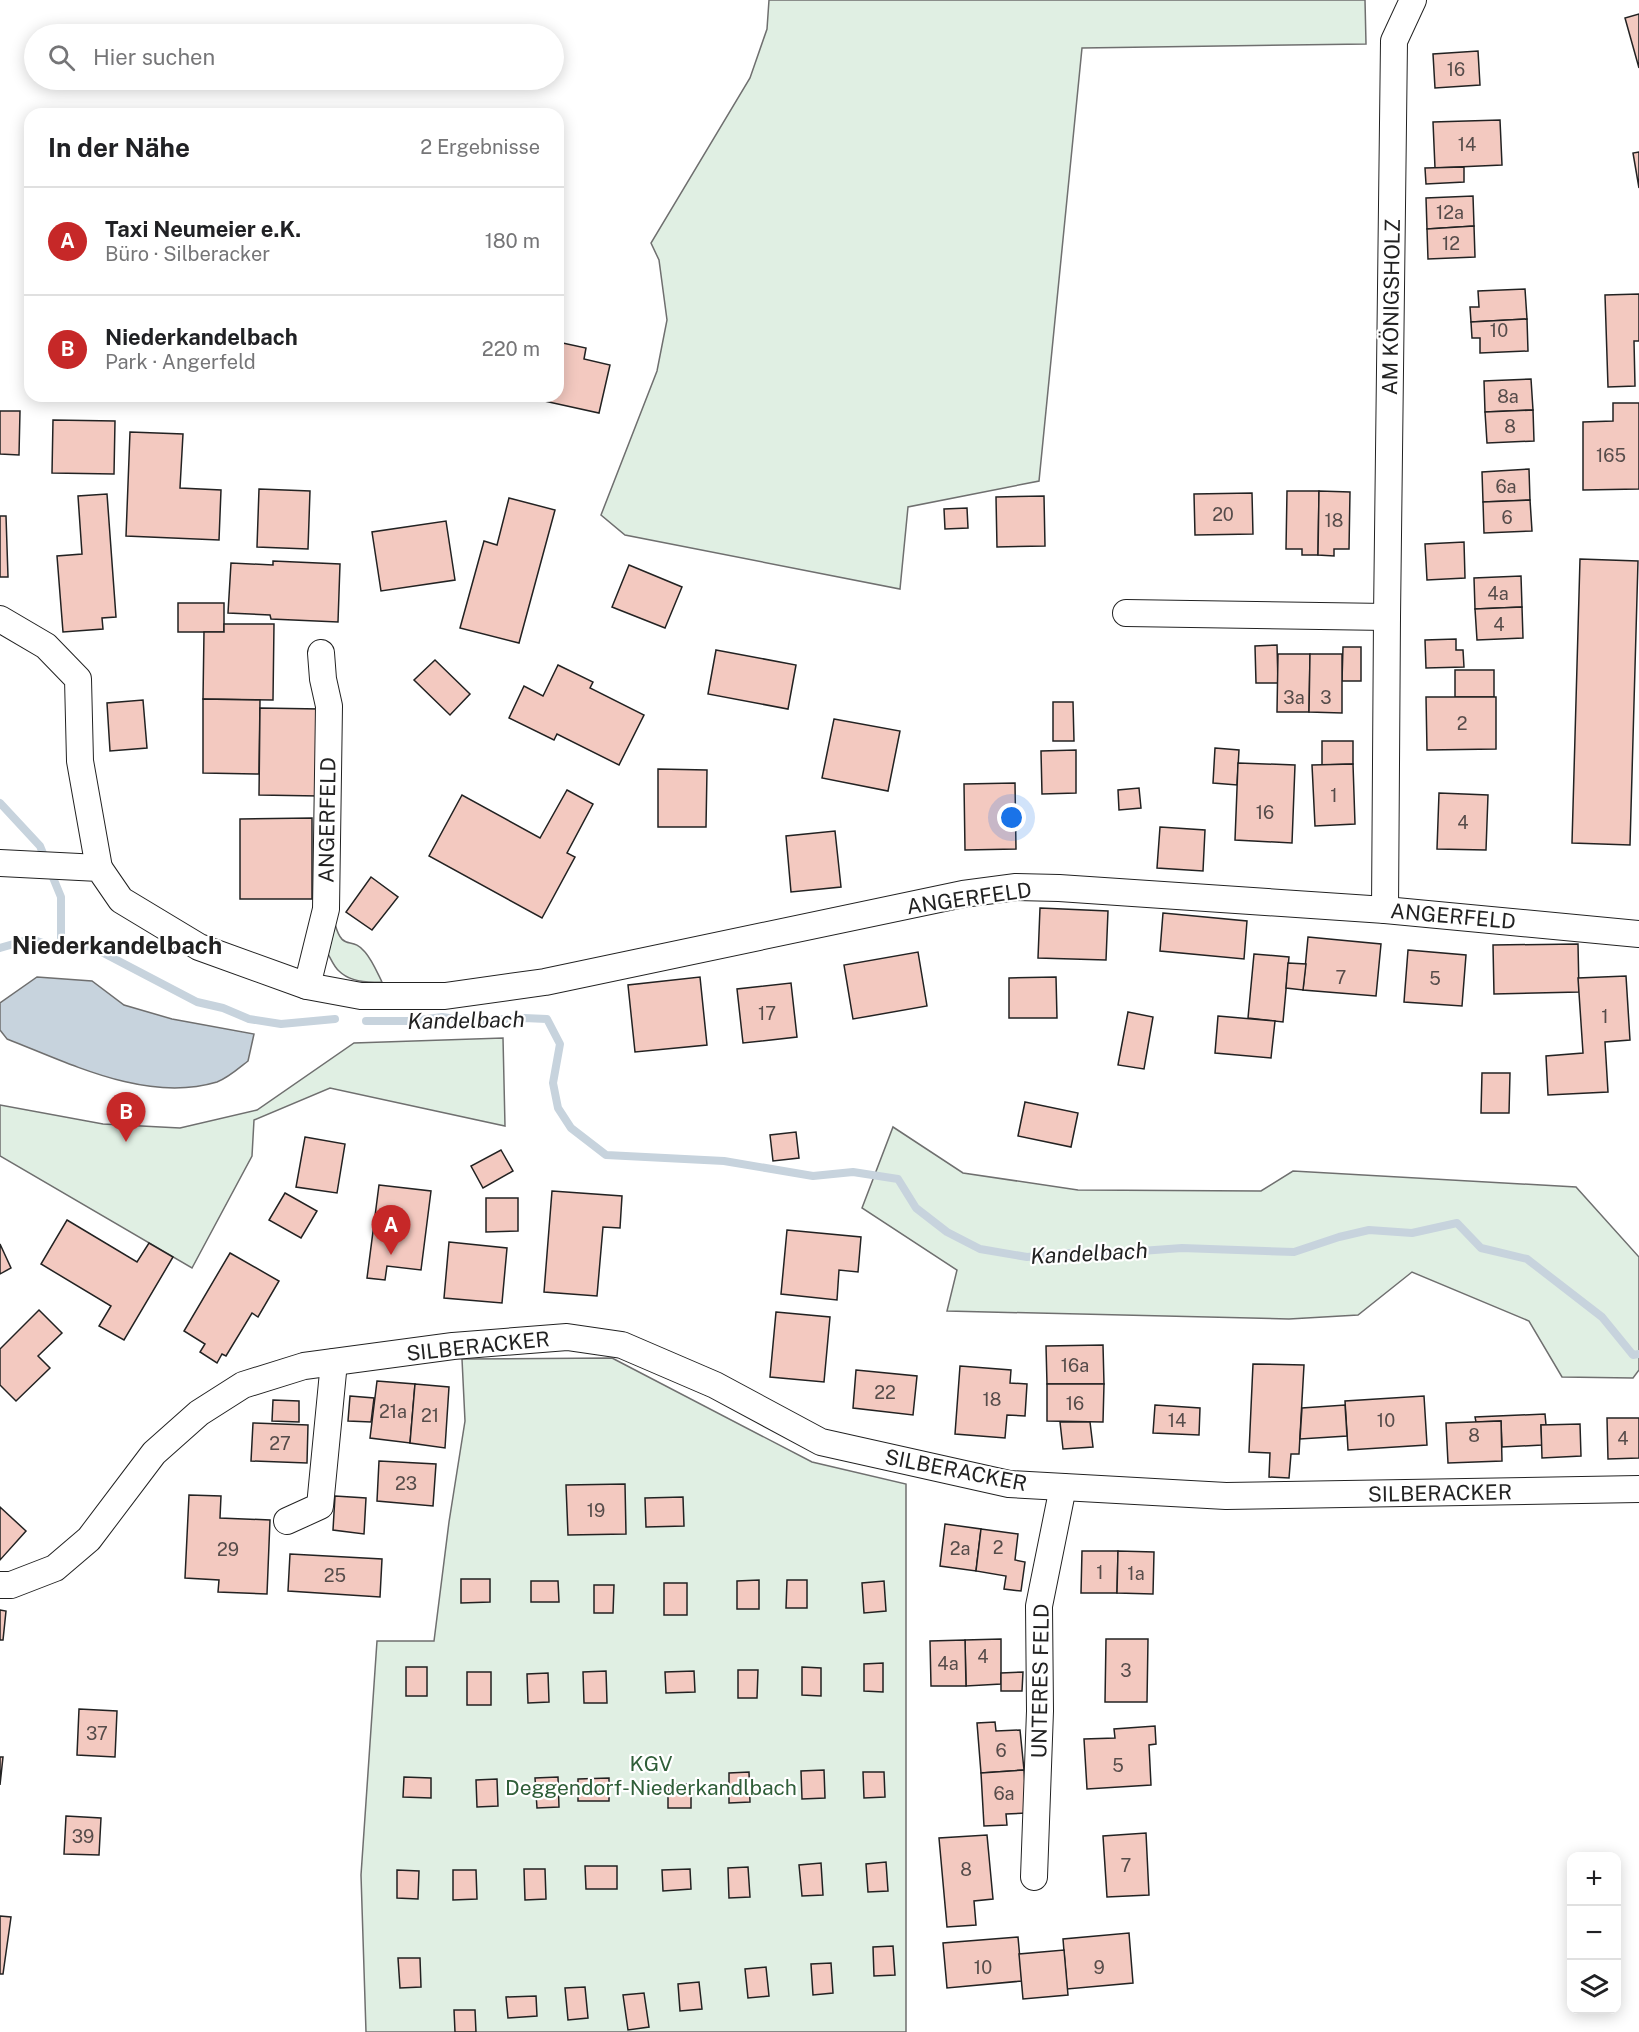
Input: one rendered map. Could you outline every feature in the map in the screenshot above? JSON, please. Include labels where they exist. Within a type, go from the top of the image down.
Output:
[{"type":"street","name":"AM KÖNIGSHOLZ","points":[[1385,910],[1394,40],[1413,0]]},
{"type":"street","points":[[1126,613],[1387,617]]},
{"type":"street","points":[[0,620],[46,646],[78,679],[80,761],[99,868],[0,863]]},
{"type":"street","name":"ANGERFELD","points":[[307,986],[326,909],[329,706],[323,679],[321,653]]},
{"type":"street","name":"ANGERFELD","points":[[99,868],[121,900],[199,947],[307,986],[361,996],[445,996],[545,982],[963,894],[1016,887],[1385,910],[1639,934]]},
{"type":"street","name":"SILBERACKER","points":[[0,1585],[11,1585],[55,1568],[89,1539],[154,1453],[198,1413],[243,1385],[304,1366],[453,1346],[567,1337],[622,1345],[715,1385],[821,1442],[1009,1484],[1226,1496],[1639,1489]]},
{"type":"street","points":[[287,1521],[320,1506],[334,1362]]},
{"type":"street","name":"UNTERES FELD","points":[[1034,1877],[1040,1711],[1040,1606],[1063,1487]]},
{"type":"green space","points":[[769,0],[1365,0],[1366,44],[1082,48],[1039,481],[908,507],[900,589],[625,535],[601,515],[657,371],[667,320],[659,260],[651,243],[750,78],[767,29]]},
{"type":"green space","points":[[335,924],[344,941],[360,947],[365,952],[382,982],[353,980],[343,975],[336,967],[328,954]]},
{"type":"green space","points":[[503,1038],[505,1126],[330,1088],[254,1120],[252,1156],[192,1268],[0,1156],[0,1105],[103,1124],[180,1128],[257,1110],[354,1043]]},
{"type":"green space","points":[[893,1127],[963,1173],[1078,1190],[1261,1191],[1293,1171],[1576,1187],[1639,1257],[1639,1370],[1633,1378],[1562,1377],[1529,1321],[1412,1272],[1358,1315],[1289,1319],[947,1311],[957,1270],[862,1208]]},
{"type":"green space","name":"KGV Deggendorf-Niederkandlbach","points":[[612,1358],[812,1462],[906,1484],[906,2032],[366,2032],[361,1875],[377,1641],[434,1641],[465,1421],[462,1359]]},
{"type":"shaded area","points":[[37,977],[92,981],[124,1005],[172,1019],[254,1034],[248,1061],[217,1082],[191,1087],[164,1088],[110,1078],[7,1039],[0,1030],[0,1003]]},
{"type":"building","points":[[1639,14],[1639,68],[1625,18]]},
{"type":"building","points":[[1478,51],[1480,85],[1435,88],[1433,54]]},
{"type":"building","points":[[1500,120],[1502,165],[1435,168],[1433,122]]},
{"type":"building","points":[[1639,152],[1639,188],[1633,153]]},
{"type":"building","points":[[1464,167],[1464,182],[1426,184],[1425,168]]},
{"type":"building","points":[[1473,196],[1474,226],[1427,229],[1426,198]]},
{"type":"building","points":[[1474,226],[1475,257],[1428,259],[1427,229]]},
{"type":"building","points":[[1525,289],[1527,319],[1471,322],[1470,307],[1479,307],[1478,291]]},
{"type":"building","points":[[1639,294],[1639,341],[1634,341],[1635,386],[1608,387],[1605,295]]},
{"type":"building","points":[[1527,319],[1528,351],[1480,353],[1480,338],[1472,338],[1471,322]]},
{"type":"building","points":[[564,343],[586,348],[584,359],[610,365],[599,413],[549,402],[564,402]]},
{"type":"building","points":[[1531,379],[1533,410],[1485,412],[1484,381]]},
{"type":"building","points":[[1613,403],[1639,403],[1639,489],[1583,490],[1583,422],[1613,421]]},
{"type":"building","points":[[1533,410],[1534,441],[1487,443],[1485,412]]},
{"type":"building","points":[[0,411],[20,411],[19,455],[0,454]]},
{"type":"building","points":[[53,420],[115,421],[114,474],[52,473]]},
{"type":"building","points":[[130,432],[183,434],[180,488],[221,490],[219,540],[126,536]]},
{"type":"building","points":[[1529,469],[1530,500],[1483,502],[1482,472]]},
{"type":"building","points":[[259,489],[310,491],[308,549],[257,547]]},
{"type":"building","points":[[1287,491],[1319,491],[1318,555],[1302,555],[1302,549],[1286,549]]},
{"type":"building","points":[[1319,491],[1350,492],[1349,549],[1334,549],[1334,556],[1318,555]]},
{"type":"building","points":[[1252,493],[1253,534],[1195,535],[1194,494]]},
{"type":"building","points":[[107,494],[116,617],[102,618],[103,629],[63,632],[57,556],[82,554],[78,496]]},
{"type":"building","points":[[1044,496],[1045,546],[997,547],[996,497]]},
{"type":"building","points":[[509,498],[555,510],[519,643],[460,628],[484,541],[497,545]]},
{"type":"building","points":[[1530,500],[1532,531],[1484,533],[1483,502]]},
{"type":"building","points":[[967,508],[968,528],[945,529],[944,509]]},
{"type":"building","points":[[0,516],[6,516],[8,577],[0,577]]},
{"type":"building","points":[[446,521],[455,580],[381,591],[372,532]]},
{"type":"building","points":[[1464,542],[1465,578],[1427,580],[1425,544]]},
{"type":"building","points":[[1580,559],[1638,561],[1630,845],[1572,843]]},
{"type":"building","points":[[273,561],[340,564],[338,622],[271,619],[270,615],[228,613],[231,563],[273,565]]},
{"type":"building","points":[[629,565],[682,587],[665,628],[612,607]]},
{"type":"building","points":[[1521,576],[1522,607],[1475,609],[1474,578]]},
{"type":"building","points":[[178,603],[224,603],[224,632],[178,632]]},
{"type":"building","points":[[1522,607],[1523,638],[1477,640],[1475,609]]},
{"type":"building","points":[[224,624],[274,624],[273,700],[203,699],[204,632],[224,632]]},
{"type":"building","points":[[1456,639],[1456,650],[1463,650],[1464,667],[1426,668],[1425,640]]},
{"type":"building","points":[[1277,645],[1278,683],[1256,683],[1255,646]]},
{"type":"building","points":[[1343,647],[1361,647],[1361,681],[1342,681]]},
{"type":"building","points":[[716,650],[796,665],[788,709],[708,694]]},
{"type":"building","points":[[1278,654],[1310,654],[1309,712],[1277,712]]},
{"type":"building","points":[[1310,654],[1342,654],[1342,713],[1309,712]]},
{"type":"building","points":[[435,660],[470,694],[450,715],[414,680]]},
{"type":"building","points":[[558,665],[593,682],[590,688],[644,715],[619,765],[557,734],[554,740],[509,718],[524,686],[543,696]]},
{"type":"building","points":[[1455,670],[1494,670],[1494,697],[1455,697]]},
{"type":"building","points":[[1426,697],[1496,697],[1496,749],[1427,750]]},
{"type":"building","points":[[203,699],[260,700],[259,774],[203,773]]},
{"type":"building","points":[[143,700],[147,748],[110,751],[107,703]]},
{"type":"building","points":[[1053,702],[1073,702],[1074,741],[1053,741]]},
{"type":"building","points":[[260,708],[320,709],[319,796],[259,795]]},
{"type":"building","points":[[834,719],[900,731],[888,791],[822,778]]},
{"type":"building","points":[[1322,741],[1353,741],[1353,764],[1322,765]]},
{"type":"building","points":[[1215,748],[1239,750],[1237,785],[1213,783]]},
{"type":"building","points":[[1076,750],[1076,793],[1042,794],[1041,751]]},
{"type":"building","points":[[1238,763],[1295,765],[1292,843],[1235,840]]},
{"type":"building","points":[[1353,764],[1355,824],[1315,826],[1312,765]]},
{"type":"building","points":[[658,769],[707,770],[706,827],[658,827]]},
{"type":"building","points":[[1015,783],[1016,849],[965,850],[964,784]]},
{"type":"building","points":[[1139,788],[1141,808],[1119,810],[1118,790]]},
{"type":"building","points":[[567,790],[593,804],[567,853],[575,857],[542,918],[429,856],[462,795],[540,838]]},
{"type":"building","points":[[1439,793],[1488,795],[1486,850],[1437,849]]},
{"type":"building","points":[[312,818],[312,899],[240,899],[240,819]]},
{"type":"building","points":[[1160,827],[1205,830],[1203,871],[1157,868]]},
{"type":"building","points":[[835,831],[841,887],[791,892],[786,836]]},
{"type":"building","points":[[371,877],[398,897],[372,930],[346,912]]},
{"type":"building","points":[[1040,908],[1108,911],[1106,960],[1038,958]]},
{"type":"building","points":[[1163,913],[1247,921],[1244,959],[1160,951]]},
{"type":"building","points":[[1308,937],[1381,944],[1376,996],[1303,990]]},
{"type":"building","points":[[1578,944],[1579,992],[1494,994],[1493,945]]},
{"type":"building","points":[[1408,950],[1466,955],[1462,1006],[1404,1002]]},
{"type":"building","points":[[918,952],[927,1006],[853,1019],[844,965]]},
{"type":"building","points":[[1254,954],[1289,957],[1283,1022],[1248,1018]]},
{"type":"building","points":[[1288,963],[1306,964],[1303,990],[1286,988]]},
{"type":"building","points":[[1626,976],[1630,1040],[1605,1042],[1608,1092],[1548,1095],[1546,1056],[1583,1053],[1578,978]]},
{"type":"building","points":[[700,977],[707,1045],[635,1052],[628,985]]},
{"type":"building","points":[[1056,977],[1057,1018],[1009,1018],[1009,978]]},
{"type":"building","points":[[791,983],[797,1037],[743,1043],[737,989]]},
{"type":"building","points":[[1128,1012],[1153,1017],[1144,1069],[1118,1065]]},
{"type":"building","points":[[1218,1016],[1275,1021],[1271,1058],[1215,1053]]},
{"type":"building","points":[[1482,1073],[1510,1073],[1509,1113],[1481,1113]]},
{"type":"building","points":[[1025,1102],[1078,1113],[1071,1147],[1018,1136]]},
{"type":"building","points":[[796,1132],[799,1158],[773,1161],[770,1135]]},
{"type":"building","points":[[305,1137],[345,1144],[337,1193],[296,1187]]},
{"type":"building","points":[[501,1150],[513,1171],[483,1188],[471,1166]]},
{"type":"building","points":[[379,1185],[431,1191],[421,1270],[387,1266],[385,1280],[367,1278]]},
{"type":"building","points":[[552,1191],[622,1196],[620,1228],[603,1227],[597,1296],[544,1292]]},
{"type":"building","points":[[285,1193],[317,1211],[301,1238],[269,1220]]},
{"type":"building","points":[[486,1198],[518,1198],[518,1231],[486,1232]]},
{"type":"building","points":[[67,1220],[137,1262],[149,1243],[173,1257],[124,1340],[99,1326],[111,1306],[41,1264]]},
{"type":"building","points":[[787,1230],[861,1237],[858,1272],[839,1270],[837,1300],[781,1294]]},
{"type":"building","points":[[449,1242],[507,1248],[502,1303],[444,1298]]},
{"type":"building","points":[[0,1244],[11,1268],[0,1274]]},
{"type":"building","points":[[230,1253],[279,1281],[258,1317],[252,1313],[226,1356],[222,1354],[217,1363],[200,1352],[205,1344],[184,1331]]},
{"type":"building","points":[[39,1310],[62,1333],[38,1356],[50,1368],[16,1401],[0,1385],[0,1349]]},
{"type":"building","points":[[776,1312],[830,1317],[824,1382],[770,1377]]},
{"type":"building","points":[[1103,1345],[1104,1384],[1047,1384],[1046,1346]]},
{"type":"building","points":[[1253,1364],[1304,1365],[1299,1454],[1291,1454],[1289,1478],[1269,1477],[1270,1453],[1249,1452]]},
{"type":"building","points":[[960,1366],[1011,1370],[1010,1383],[1027,1384],[1025,1416],[1007,1415],[1005,1438],[955,1434]]},
{"type":"building","points":[[856,1370],[917,1376],[913,1415],[853,1408]]},
{"type":"building","points":[[377,1381],[415,1384],[410,1443],[370,1438]]},
{"type":"building","points":[[415,1384],[449,1387],[445,1448],[410,1443]]},
{"type":"building","points":[[1047,1384],[1104,1384],[1103,1422],[1047,1421]]},
{"type":"building","points":[[350,1396],[374,1398],[371,1422],[348,1421]]},
{"type":"building","points":[[1424,1396],[1427,1445],[1348,1450],[1345,1401]]},
{"type":"building","points":[[273,1400],[299,1401],[299,1422],[272,1421]]},
{"type":"building","points":[[1155,1405],[1200,1408],[1199,1435],[1153,1433]]},
{"type":"building","points":[[1345,1405],[1347,1436],[1300,1439],[1302,1408]]},
{"type":"building","points":[[1545,1414],[1546,1425],[1541,1425],[1542,1445],[1502,1447],[1501,1421],[1476,1422],[1475,1417]]},
{"type":"building","points":[[1607,1418],[1639,1418],[1639,1458],[1608,1459]]},
{"type":"building","points":[[1501,1421],[1502,1461],[1448,1463],[1446,1423]]},
{"type":"building","points":[[1060,1422],[1090,1422],[1093,1447],[1063,1449]]},
{"type":"building","points":[[253,1423],[308,1425],[307,1463],[251,1461]]},
{"type":"building","points":[[1580,1424],[1581,1456],[1542,1458],[1541,1425]]},
{"type":"building","points":[[379,1461],[436,1464],[433,1506],[377,1501]]},
{"type":"building","points":[[625,1484],[626,1534],[568,1535],[566,1485]]},
{"type":"building","points":[[189,1495],[221,1496],[220,1518],[270,1520],[267,1594],[218,1592],[219,1580],[185,1578]]},
{"type":"building","points":[[335,1496],[366,1498],[364,1534],[333,1530]]},
{"type":"building","points":[[683,1497],[684,1526],[646,1527],[645,1498]]},
{"type":"building","points":[[0,1507],[26,1531],[0,1560]]},
{"type":"building","points":[[945,1524],[981,1529],[976,1571],[940,1566]]},
{"type":"building","points":[[981,1529],[1018,1534],[1015,1560],[1025,1562],[1021,1591],[1004,1589],[1006,1576],[976,1571]]},
{"type":"building","points":[[1082,1551],[1118,1551],[1117,1593],[1081,1593]]},
{"type":"building","points":[[1118,1551],[1154,1552],[1153,1594],[1117,1593]]},
{"type":"building","points":[[290,1554],[382,1559],[380,1597],[288,1591]]},
{"type":"building","points":[[461,1579],[490,1579],[490,1602],[461,1603]]},
{"type":"building","points":[[759,1580],[759,1609],[737,1609],[737,1581]]},
{"type":"building","points":[[787,1580],[807,1580],[807,1608],[786,1608]]},
{"type":"building","points":[[531,1581],[558,1581],[559,1602],[531,1602]]},
{"type":"building","points":[[884,1581],[886,1611],[864,1613],[862,1583]]},
{"type":"building","points":[[664,1583],[687,1583],[687,1615],[664,1615]]},
{"type":"building","points":[[594,1585],[614,1585],[613,1613],[594,1613]]},
{"type":"building","points":[[0,1610],[6,1611],[3,1640],[0,1640]]},
{"type":"building","points":[[1001,1639],[1001,1684],[966,1686],[965,1640]]},
{"type":"building","points":[[1106,1639],[1148,1639],[1147,1702],[1105,1702]]},
{"type":"building","points":[[965,1640],[966,1686],[931,1686],[930,1641]]},
{"type":"building","points":[[883,1663],[883,1692],[864,1691],[864,1664]]},
{"type":"building","points":[[406,1667],[427,1667],[427,1696],[406,1696]]},
{"type":"building","points":[[802,1667],[821,1668],[821,1696],[802,1695]]},
{"type":"building","points":[[738,1670],[758,1670],[757,1698],[738,1698]]},
{"type":"building","points":[[606,1671],[607,1703],[584,1703],[583,1672]]},
{"type":"building","points":[[694,1671],[695,1692],[666,1693],[665,1672]]},
{"type":"building","points":[[467,1672],[491,1672],[491,1705],[467,1705]]},
{"type":"building","points":[[1023,1672],[1022,1691],[1001,1691],[1001,1673]]},
{"type":"building","points":[[548,1673],[549,1702],[528,1703],[527,1674]]},
{"type":"building","points":[[79,1709],[117,1711],[115,1757],[77,1755]]},
{"type":"building","points":[[995,1722],[996,1731],[1020,1730],[1024,1770],[981,1773],[977,1723]]},
{"type":"building","points":[[1155,1726],[1156,1744],[1149,1745],[1151,1785],[1087,1789],[1084,1739],[1115,1738],[1114,1729]]},
{"type":"building","points":[[0,1757],[3,1757],[0,1785]]},
{"type":"building","points":[[824,1770],[825,1798],[802,1799],[801,1771]]},
{"type":"building","points":[[1024,1770],[1027,1813],[1006,1814],[1007,1825],[984,1826],[981,1773]]},
{"type":"building","points":[[749,1772],[750,1802],[729,1803],[729,1773]]},
{"type":"building","points":[[863,1772],[884,1772],[885,1797],[864,1798]]},
{"type":"building","points":[[404,1777],[431,1778],[431,1798],[403,1797]]},
{"type":"building","points":[[558,1777],[559,1807],[537,1808],[535,1778]]},
{"type":"building","points":[[609,1778],[609,1801],[578,1801],[578,1779]]},
{"type":"building","points":[[497,1779],[498,1806],[477,1807],[476,1780]]},
{"type":"building","points":[[668,1784],[691,1784],[691,1808],[668,1808]]},
{"type":"building","points":[[66,1816],[101,1818],[99,1855],[64,1854]]},
{"type":"building","points":[[1146,1833],[1149,1895],[1107,1897],[1103,1836]]},
{"type":"building","points":[[987,1835],[993,1899],[974,1901],[976,1925],[947,1927],[939,1838]]},
{"type":"building","points":[[886,1862],[888,1891],[868,1892],[866,1864]]},
{"type":"building","points":[[821,1863],[823,1895],[802,1896],[799,1865]]},
{"type":"building","points":[[585,1866],[617,1866],[617,1889],[586,1889]]},
{"type":"building","points":[[748,1867],[750,1897],[729,1898],[728,1868]]},
{"type":"building","points":[[524,1869],[545,1869],[546,1899],[525,1900]]},
{"type":"building","points":[[690,1869],[691,1889],[663,1891],[662,1870]]},
{"type":"building","points":[[397,1870],[419,1871],[418,1899],[397,1898]]},
{"type":"building","points":[[453,1870],[476,1870],[477,1899],[453,1900]]},
{"type":"building","points":[[0,1916],[11,1917],[3,1974],[0,1974]]},
{"type":"building","points":[[1129,1933],[1133,1983],[1067,1989],[1063,1939]]},
{"type":"building","points":[[1018,1937],[1022,1981],[947,1988],[943,1943]]},
{"type":"building","points":[[893,1946],[895,1975],[874,1976],[873,1947]]},
{"type":"building","points":[[1064,1950],[1068,1995],[1023,1999],[1019,1954]]},
{"type":"building","points":[[398,1958],[420,1958],[421,1987],[400,1988]]},
{"type":"building","points":[[831,1963],[833,1993],[813,1995],[811,1964]]},
{"type":"building","points":[[766,1967],[769,1996],[748,1998],[745,1969]]},
{"type":"building","points":[[699,1982],[702,2009],[680,2011],[678,1984]]},
{"type":"building","points":[[585,1987],[588,2018],[568,2020],[565,1988]]},
{"type":"building","points":[[644,1993],[649,2027],[628,2030],[623,1995]]},
{"type":"building","points":[[536,1996],[537,2016],[508,2018],[506,1997]]},
{"type":"building","points":[[454,2010],[475,2010],[476,2032],[455,2032]]},
{"type":"waterway","points":[[0,803],[40,846],[61,897],[61,949]]},
{"type":"waterway","name":"Kandelbach","points":[[0,948],[31,939],[61,949],[90,946],[197,1002],[223,1008],[249,1019],[281,1024],[335,1019]]},
{"type":"waterway","name":"Kandelbach","points":[[366,1021],[412,1021],[442,1017],[471,1021],[547,1019],[560,1044],[553,1083],[558,1108],[571,1128],[606,1155],[724,1161],[813,1176],[853,1172],[898,1179],[916,1208],[947,1232],[980,1249],[1027,1257],[1182,1248],[1294,1252],[1369,1230],[1412,1233],[1457,1223],[1481,1248],[1527,1259],[1602,1317],[1633,1355],[1639,1354]]},
{"type":"place","name":"Niederkandelbach","points":[[126,1142]]},
{"type":"place","name":"Taxi Neumeier e.K.","points":[[391,1255]]},
{"type":"district","name":"Niederkandelbach","points":[[117,945]]}]
